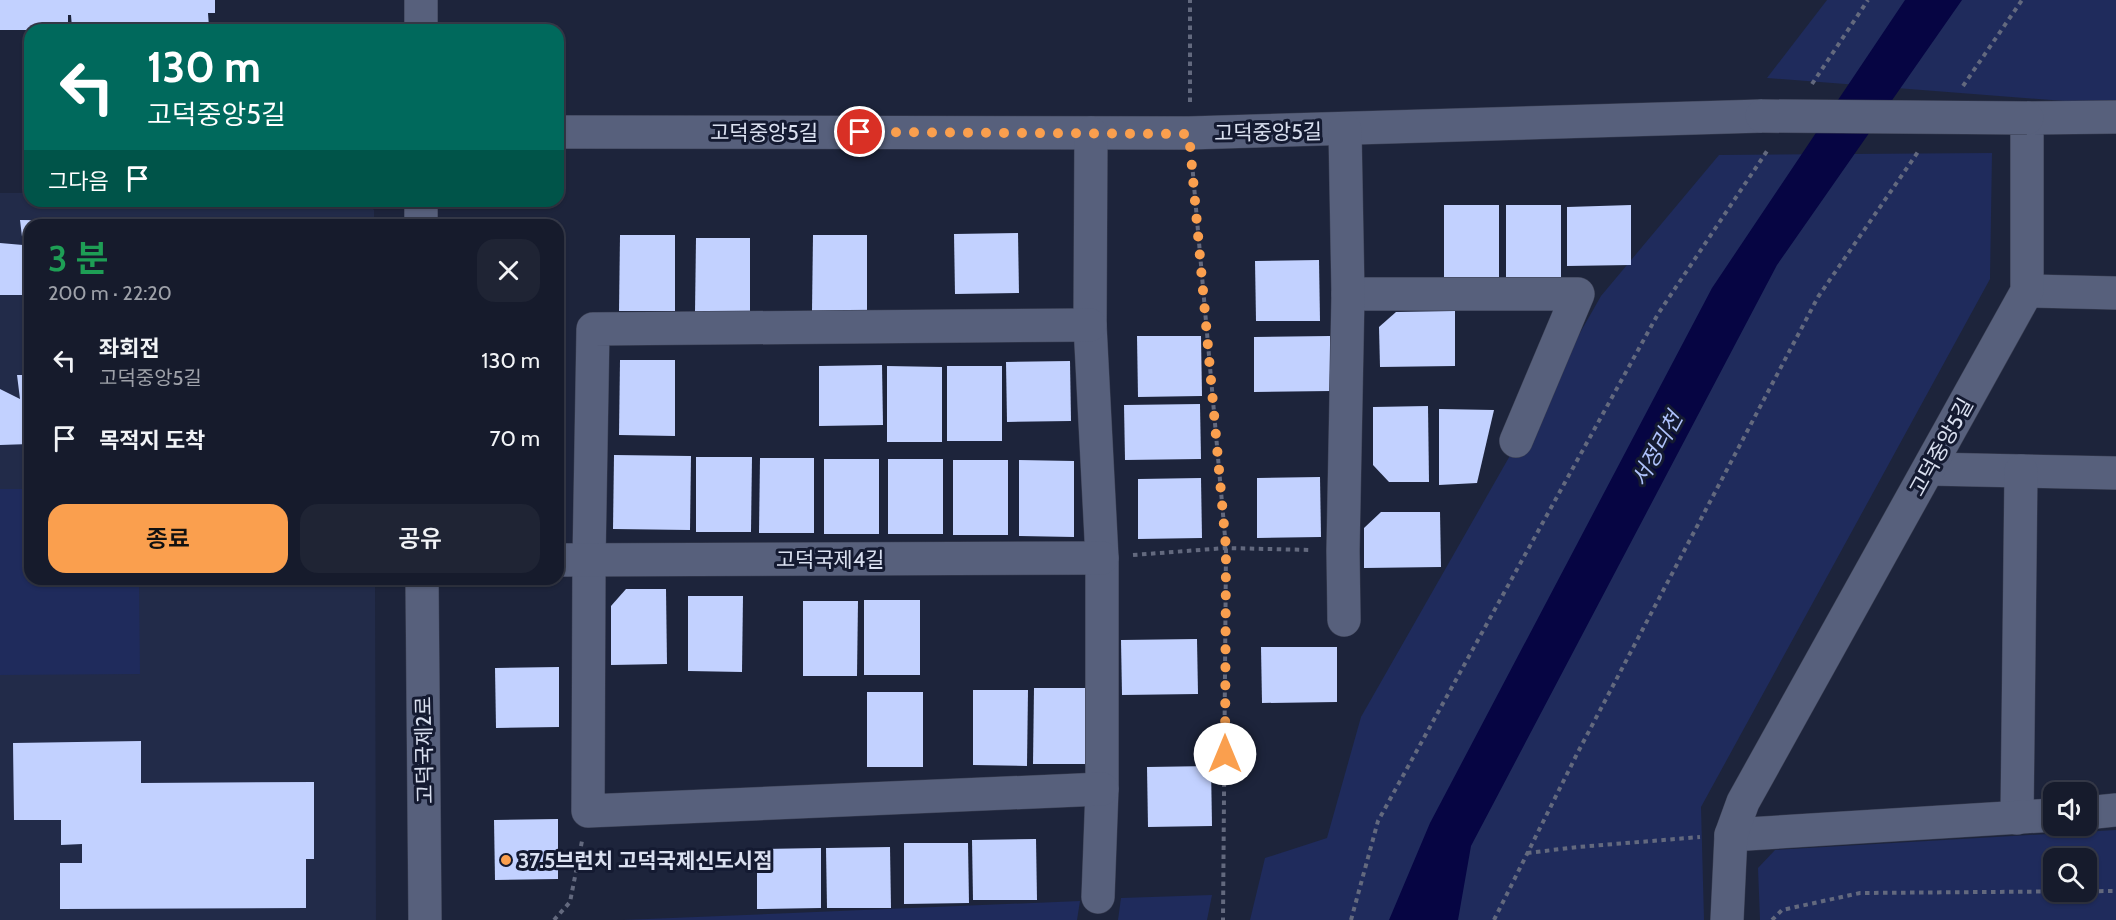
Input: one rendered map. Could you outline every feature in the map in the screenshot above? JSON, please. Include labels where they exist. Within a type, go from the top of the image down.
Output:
[{"type":"street","points":[[421,0],[421,24]]},
{"type":"street","points":[[2026,118],[2116,117]]},
{"type":"street","name":"고덕중앙5길","points":[[564,132],[1189,134],[1345,130],[1765,132],[2026,118],[2027,291],[1743,802],[1731,835],[1727,920]]},
{"type":"street","points":[[1344,620],[1343,551],[1348,294],[1345,130]]},
{"type":"street","points":[[1092,133],[1090,325],[1102,558],[1102,789],[1098,897]]},
{"type":"street","points":[[2027,291],[2116,293]]},
{"type":"street","points":[[1348,294],[1578,294],[1516,441]]},
{"type":"street","points":[[1090,325],[593,329],[573,560],[588,811],[1102,789]]},
{"type":"street","points":[[1929,469],[2116,473]]},
{"type":"street","points":[[2017,818],[2021,471]]},
{"type":"street","name":"고덕국제4길","points":[[573,560],[1102,558]]},
{"type":"street","name":"고덕국제2로","points":[[422,585],[425,920]]},
{"type":"street","points":[[2097,812],[2116,810]]},
{"type":"street","points":[[1731,835],[2043,816]]},
{"type":"path","points":[[1190,0],[1189,134],[1226,548],[1223,920]]},
{"type":"path","points":[[1809,88],[1868,0]]},
{"type":"path","points":[[1963,86],[2022,0]]},
{"type":"path","points":[[1352,920],[1378,821],[1658,314],[1765,132]]},
{"type":"path","points":[[1494,920],[1583,742],[1818,297],[1923,144]]},
{"type":"path","points":[[1102,558],[1226,548],[1343,551]]},
{"type":"path","points":[[554,920],[570,902],[588,811]]},
{"type":"path","points":[[1527,853],[1731,835]]},
{"type":"path","points":[[1772,920],[1782,910],[1860,893],[2116,891]]},
{"type":"shaded area","points":[[1827,0],[2116,0],[2116,105],[1767,78]]},
{"type":"shaded area","points":[[1992,153],[1990,279],[1701,807],[1704,920],[1250,920],[1265,858],[1327,838],[1361,717],[1601,296],[1719,155]]},
{"type":"shaded area","points":[[0,193],[24,193],[24,207],[371,207],[374,210],[374,219],[24,219],[24,585],[375,585],[376,920],[0,920]]},
{"type":"shaded area","points":[[0,489],[24,489],[24,585],[139,585],[140,674],[0,675]]},
{"type":"shaded area","points":[[2116,830],[2116,920],[1760,920],[1758,868],[1775,850],[2043,834],[2097,836],[2097,831]]},
{"type":"shaded area","points":[[1212,895],[1207,920],[1118,920],[1121,898]]},
{"type":"shaded area","points":[[1080,901],[1077,920],[623,920]]},
{"type":"water","name":"서정리천","points":[[1905,0],[1962,0],[1777,265],[1471,846],[1458,920],[1389,920],[1430,823],[1712,288]]},
{"type":"building","points":[[0,0],[215,0],[215,13],[208,13],[209,24],[72,24],[71,15],[68,15],[68,24],[24,24],[24,30],[0,30]]},
{"type":"building","points":[[1444,205],[1499,205],[1499,281],[1444,281]]},
{"type":"building","points":[[1506,205],[1561,205],[1561,281],[1506,281]]},
{"type":"building","points":[[1631,205],[1631,265],[1567,266],[1567,207]]},
{"type":"building","points":[[20,220],[24,220],[24,295],[0,295],[0,243],[23,245]]},
{"type":"building","points":[[1018,233],[1019,293],[955,294],[954,234]]},
{"type":"building","points":[[620,235],[675,235],[675,311],[619,311]]},
{"type":"building","points":[[813,235],[867,235],[867,311],[812,311]]},
{"type":"building","points":[[696,238],[750,238],[750,313],[695,313]]},
{"type":"building","points":[[1319,260],[1320,321],[1256,321],[1255,261]]},
{"type":"building","points":[[1455,311],[1455,366],[1380,367],[1379,327],[1396,312]]},
{"type":"building","points":[[1137,336],[1201,336],[1202,396],[1138,397]]},
{"type":"building","points":[[1330,336],[1331,391],[1254,392],[1254,337]]},
{"type":"building","points":[[620,360],[675,360],[675,436],[619,435]]},
{"type":"building","points":[[1070,361],[1071,421],[1007,422],[1006,362]]},
{"type":"building","points":[[882,365],[883,425],[819,426],[819,366]]},
{"type":"building","points":[[887,366],[942,367],[942,442],[887,442]]},
{"type":"building","points":[[947,366],[1002,366],[1002,441],[947,441]]},
{"type":"building","points":[[17,375],[24,375],[24,444],[0,445],[0,389],[20,399]]},
{"type":"building","points":[[1200,404],[1201,459],[1125,460],[1124,405]]},
{"type":"building","points":[[1428,406],[1429,482],[1389,482],[1373,465],[1373,407]]},
{"type":"building","points":[[1439,409],[1494,410],[1477,483],[1439,485]]},
{"type":"building","points":[[614,455],[691,456],[690,530],[613,529]]},
{"type":"building","points":[[696,457],[752,457],[751,532],[696,532]]},
{"type":"building","points":[[760,458],[814,458],[814,533],[759,533]]},
{"type":"building","points":[[824,459],[879,459],[879,534],[824,534]]},
{"type":"building","points":[[888,459],[943,459],[943,534],[888,534]]},
{"type":"building","points":[[953,460],[1008,460],[1008,535],[953,535]]},
{"type":"building","points":[[1019,460],[1074,461],[1074,537],[1019,536]]},
{"type":"building","points":[[1320,477],[1321,537],[1257,538],[1257,478]]},
{"type":"building","points":[[1201,478],[1202,538],[1138,539],[1138,479]]},
{"type":"building","points":[[1381,512],[1440,512],[1441,567],[1364,568],[1364,528]]},
{"type":"building","points":[[626,589],[666,589],[667,664],[611,665],[611,606]]},
{"type":"building","points":[[688,596],[743,596],[742,672],[688,671]]},
{"type":"building","points":[[864,600],[920,600],[920,675],[864,675]]},
{"type":"building","points":[[803,601],[858,601],[857,676],[803,676]]},
{"type":"building","points":[[1197,639],[1198,694],[1122,695],[1121,640]]},
{"type":"building","points":[[1261,647],[1337,647],[1337,702],[1262,703]]},
{"type":"building","points":[[559,667],[559,727],[496,728],[495,668]]},
{"type":"building","points":[[1034,688],[1089,688],[1089,764],[1033,764]]},
{"type":"building","points":[[973,690],[1028,690],[1027,766],[973,765]]},
{"type":"building","points":[[867,692],[923,692],[923,767],[867,767]]},
{"type":"building","points":[[141,741],[141,783],[314,782],[314,859],[306,859],[306,908],[60,909],[60,863],[82,863],[82,844],[61,845],[61,820],[14,820],[13,743]]},
{"type":"building","points":[[1211,766],[1212,826],[1148,827],[1147,767]]},
{"type":"building","points":[[558,819],[558,879],[495,880],[494,820]]},
{"type":"building","points":[[1036,839],[1037,900],[973,900],[972,840]]},
{"type":"building","points":[[904,843],[968,843],[969,903],[904,904]]},
{"type":"building","points":[[890,847],[891,908],[827,908],[826,848]]},
{"type":"building","points":[[821,848],[821,908],[757,909],[757,849]]},
{"type":"place","name":"37.5브런치 고덕국제신도시점","points":[[506,860]]},
{"type":"route","points":[[860,132],[1189,134],[1226,548],[1225,754]]}]
